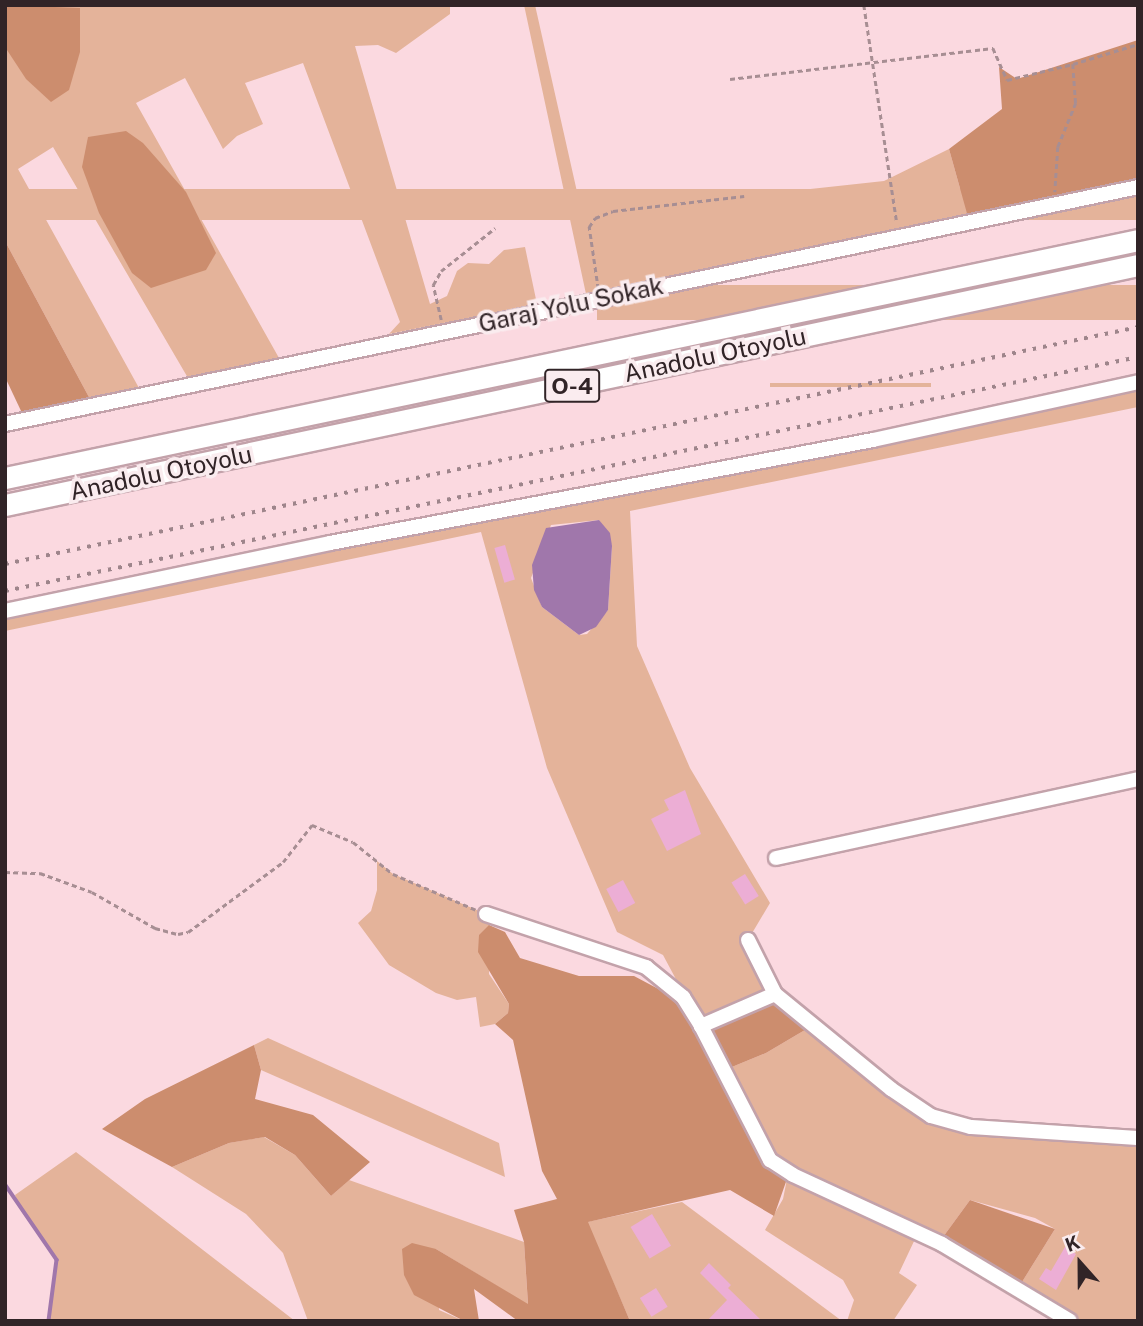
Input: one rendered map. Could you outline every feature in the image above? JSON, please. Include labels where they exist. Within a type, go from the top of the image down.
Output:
[{"type":"highway","name":"Anadolu Otoyolu","points":[[5,478],[1138,240]]},
{"type":"highway","name":"Anadolu Otoyolu","points":[[5,505],[1138,265]]},
{"type":"street","name":"Garaj Yolu Sokak","points":[[5,424],[1138,187]]},
{"type":"street","points":[[5,611],[342,540],[873,440],[1138,382]]},
{"type":"street","points":[[776,858],[1138,779]]},
{"type":"street","points":[[486,914],[646,967],[683,997],[701,1026],[770,1160],[793,1175],[942,1244],[1070,1321]]},
{"type":"street","points":[[748,940],[775,994],[891,1089],[931,1116],[984,1128],[1138,1138]]},
{"type":"street","points":[[701,1026],[775,994]]},
{"type":"path","points":[[864,5],[899,237]]},
{"type":"path","points":[[730,79],[993,48],[1007,80],[1138,44]]},
{"type":"path","points":[[1057,204],[1058,146],[1076,103],[1073,64]]},
{"type":"path","points":[[602,299],[589,227],[595,218],[613,211],[744,196]]},
{"type":"path","points":[[446,331],[433,285],[441,271],[495,228]]},
{"type":"path","points":[[5,872],[40,873],[92,892],[155,928],[178,934],[188,932],[283,862],[312,825],[353,842],[393,874],[486,914]]},
{"type":"shaded area","points":[[5,5],[450,5],[450,14],[396,53],[378,45],[355,46],[430,304],[447,296],[457,271],[468,263],[489,264],[504,250],[525,247],[537,304],[389,334],[400,322],[303,63],[245,83],[263,124],[237,136],[223,149],[185,78],[136,103],[279,358],[188,378],[53,147],[18,169],[139,388],[90,399],[5,241]]},
{"type":"shaded area","points":[[5,5],[80,8],[80,52],[69,90],[51,102],[26,79],[5,47]]},
{"type":"shaded area","points":[[524,5],[535,5],[582,214],[884,181],[949,149],[968,217],[586,294]]},
{"type":"shaded area","points":[[1138,40],[1138,182],[968,217],[949,149],[1002,109],[999,67],[1017,79]]},
{"type":"shaded area","points":[[126,131],[143,143],[186,192],[216,253],[206,270],[151,288],[132,273],[99,213],[82,167],[88,137]]},
{"type":"shaded area","points":[[5,189],[1138,189],[1138,220],[5,220]]},
{"type":"shaded area","points":[[5,241],[90,399],[22,413],[5,377]]},
{"type":"shaded area","points":[[597,285],[1138,285],[1138,320],[597,320]]},
{"type":"shaded area","points":[[770,383],[931,383],[931,387],[770,387]]},
{"type":"shaded area","points":[[1138,384],[1138,407],[630,511],[637,646],[690,768],[770,903],[748,940],[775,994],[701,1026],[663,955],[617,932],[547,768],[481,532],[5,631],[5,618]],"holes":[[[599,520],[612,546],[608,610],[587,634],[579,635],[542,607],[531,578],[551,525]]]},
{"type":"shaded area","points":[[599,520],[610,533],[612,546],[608,610],[596,627],[579,635],[542,607],[534,590],[532,565],[546,528]]},
{"type":"shaded area","points":[[377,861],[393,874],[486,914],[490,926],[489,974],[509,1004],[508,1013],[495,1024],[480,1027],[476,997],[457,1000],[436,993],[389,965],[358,923],[371,911],[377,890]]},
{"type":"shaded area","points":[[489,925],[505,932],[520,958],[579,976],[634,976],[666,993],[685,1009],[761,1158],[787,1179],[774,1216],[730,1190],[588,1222],[630,1321],[518,1321],[474,1289],[479,1321],[464,1321],[414,1295],[404,1275],[402,1249],[412,1243],[436,1249],[528,1304],[524,1242],[514,1210],[557,1199],[542,1171],[513,1040],[495,1024],[508,1013],[509,1004],[478,952],[479,935]]},
{"type":"shaded area","points":[[768,1002],[776,1003],[810,1027],[766,1053],[727,1069],[708,1029]]},
{"type":"shaded area","points":[[810,1027],[927,1119],[1138,1141],[1138,1321],[1080,1321],[1022,1282],[1055,1229],[1035,1218],[970,1200],[943,1237],[781,1160],[727,1069],[766,1053]]},
{"type":"shaded area","points":[[268,1038],[499,1143],[505,1177],[261,1070],[254,1045]]},
{"type":"shaded area","points":[[254,1045],[261,1070],[255,1099],[313,1115],[370,1162],[331,1196],[295,1155],[265,1137],[229,1143],[172,1167],[102,1129],[145,1099]]},
{"type":"shaded area","points":[[264,1137],[295,1155],[331,1196],[349,1180],[524,1242],[528,1305],[436,1249],[439,1310],[464,1321],[308,1321],[283,1253],[246,1214],[172,1167],[229,1143]]},
{"type":"shaded area","points":[[76,1152],[295,1321],[49,1321],[57,1260],[21,1211],[15,1195]]},
{"type":"shaded area","points":[[787,1179],[916,1237],[899,1273],[917,1285],[893,1321],[847,1321],[854,1300],[843,1280],[765,1230],[783,1199]]},
{"type":"shaded area","points":[[970,1200],[1055,1229],[1022,1282],[943,1237]]},
{"type":"shaded area","points":[[682,1202],[842,1321],[630,1321],[587,1222]]},
{"type":"building","points":[[505,545],[515,580],[504,583],[494,548]]},
{"type":"building","points":[[685,790],[701,834],[667,851],[651,819],[669,810],[664,800]]},
{"type":"building","points":[[745,874],[759,896],[745,905],[731,882]]},
{"type":"building","points":[[623,880],[635,903],[618,912],[606,889]]},
{"type":"building","points":[[652,1214],[671,1246],[650,1259],[631,1227]]},
{"type":"building","points":[[1065,1247],[1076,1254],[1056,1290],[1039,1279],[1046,1268],[1051,1271]]},
{"type":"building","points":[[709,1263],[731,1285],[728,1288],[762,1321],[707,1321],[727,1300],[700,1273]]},
{"type":"building","points":[[656,1288],[668,1307],[652,1317],[640,1298]]},
{"type":"waterway","points":[[5,1184],[57,1260],[49,1321]]},
{"type":"railway","points":[[5,564],[1138,327]]},
{"type":"railway","points":[[5,591],[1138,357]]}]
